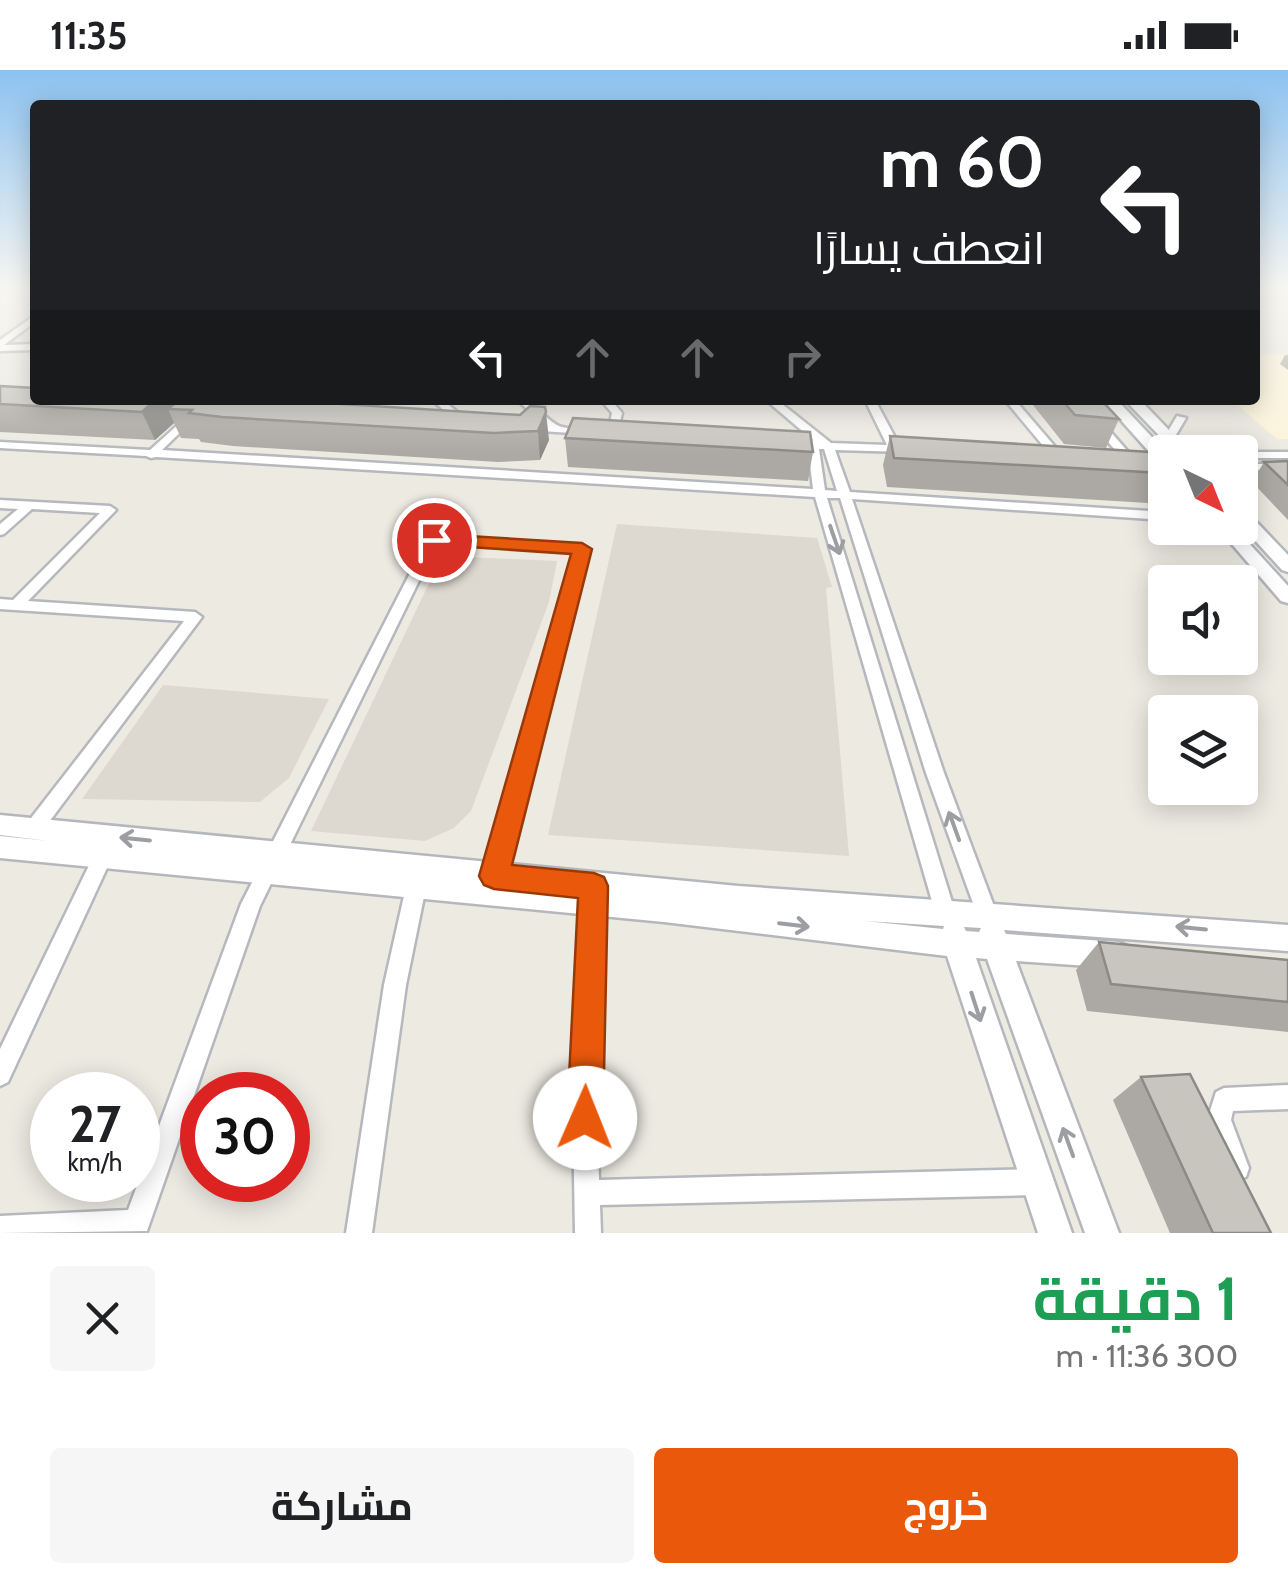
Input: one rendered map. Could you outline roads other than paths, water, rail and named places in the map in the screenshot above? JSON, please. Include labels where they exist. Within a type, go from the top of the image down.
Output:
[{"type":"main road","points":[[1114,405],[1148,444]]},
{"type":"main road","points":[[1137,405],[1166,435]]},
{"type":"main road","points":[[1258,534],[1288,566]]},
{"type":"main road","points":[[1241,545],[1288,597]]},
{"type":"main road","points":[[0,825],[416,887],[592,895],[992,931],[1144,957]]},
{"type":"main road","points":[[0,847],[103,857],[494,876],[592,895]]},
{"type":"main road","points":[[992,931],[1132,921],[1288,938]]},
{"type":"main road","points":[[952,929],[1055,1233]]},
{"type":"main road","points":[[992,931],[1102,1233]]},
{"type":"street","points":[[0,346],[30,348]]},
{"type":"street","points":[[443,405],[465,423]]},
{"type":"street","points":[[528,405],[557,429]]},
{"type":"street","points":[[610,405],[617,413],[613,433]]},
{"type":"street","points":[[777,405],[820,444],[844,495],[935,773],[992,931]]},
{"type":"street","points":[[873,405],[895,448]]},
{"type":"street","points":[[1014,405],[1060,459]]},
{"type":"street","points":[[1081,405],[1132,464]]},
{"type":"street","points":[[150,455],[200,409],[178,407]]},
{"type":"street","points":[[1171,435],[1182,418]]},
{"type":"street","points":[[446,422],[478,424]]},
{"type":"street","points":[[522,427],[630,434]]},
{"type":"street","points":[[784,444],[914,450]]},
{"type":"street","points":[[820,444],[820,495],[952,929]]},
{"type":"street","points":[[0,445],[413,467],[1148,515]]},
{"type":"street","points":[[1258,455],[1288,456]]},
{"type":"street","points":[[1042,458],[1076,460]]},
{"type":"street","points":[[1118,462],[1148,464]]},
{"type":"street","points":[[1258,467],[1288,467]]},
{"type":"street","points":[[0,504],[110,510],[8,604]]},
{"type":"street","points":[[0,531],[30,506]]},
{"type":"street","points":[[0,1228],[135,1228],[232,952],[434,540],[582,549],[494,876]]},
{"type":"street","points":[[8,604],[195,617],[34,828]]},
{"type":"street","points":[[0,1074],[103,857]]},
{"type":"street","points":[[359,1233],[395,985],[416,887]]},
{"type":"street","points":[[588,1233],[592,895]]},
{"type":"street","points":[[1247,1187],[1219,1120],[1224,1100],[1288,1097]]},
{"type":"street","points":[[586,1193],[1036,1182]]}]
